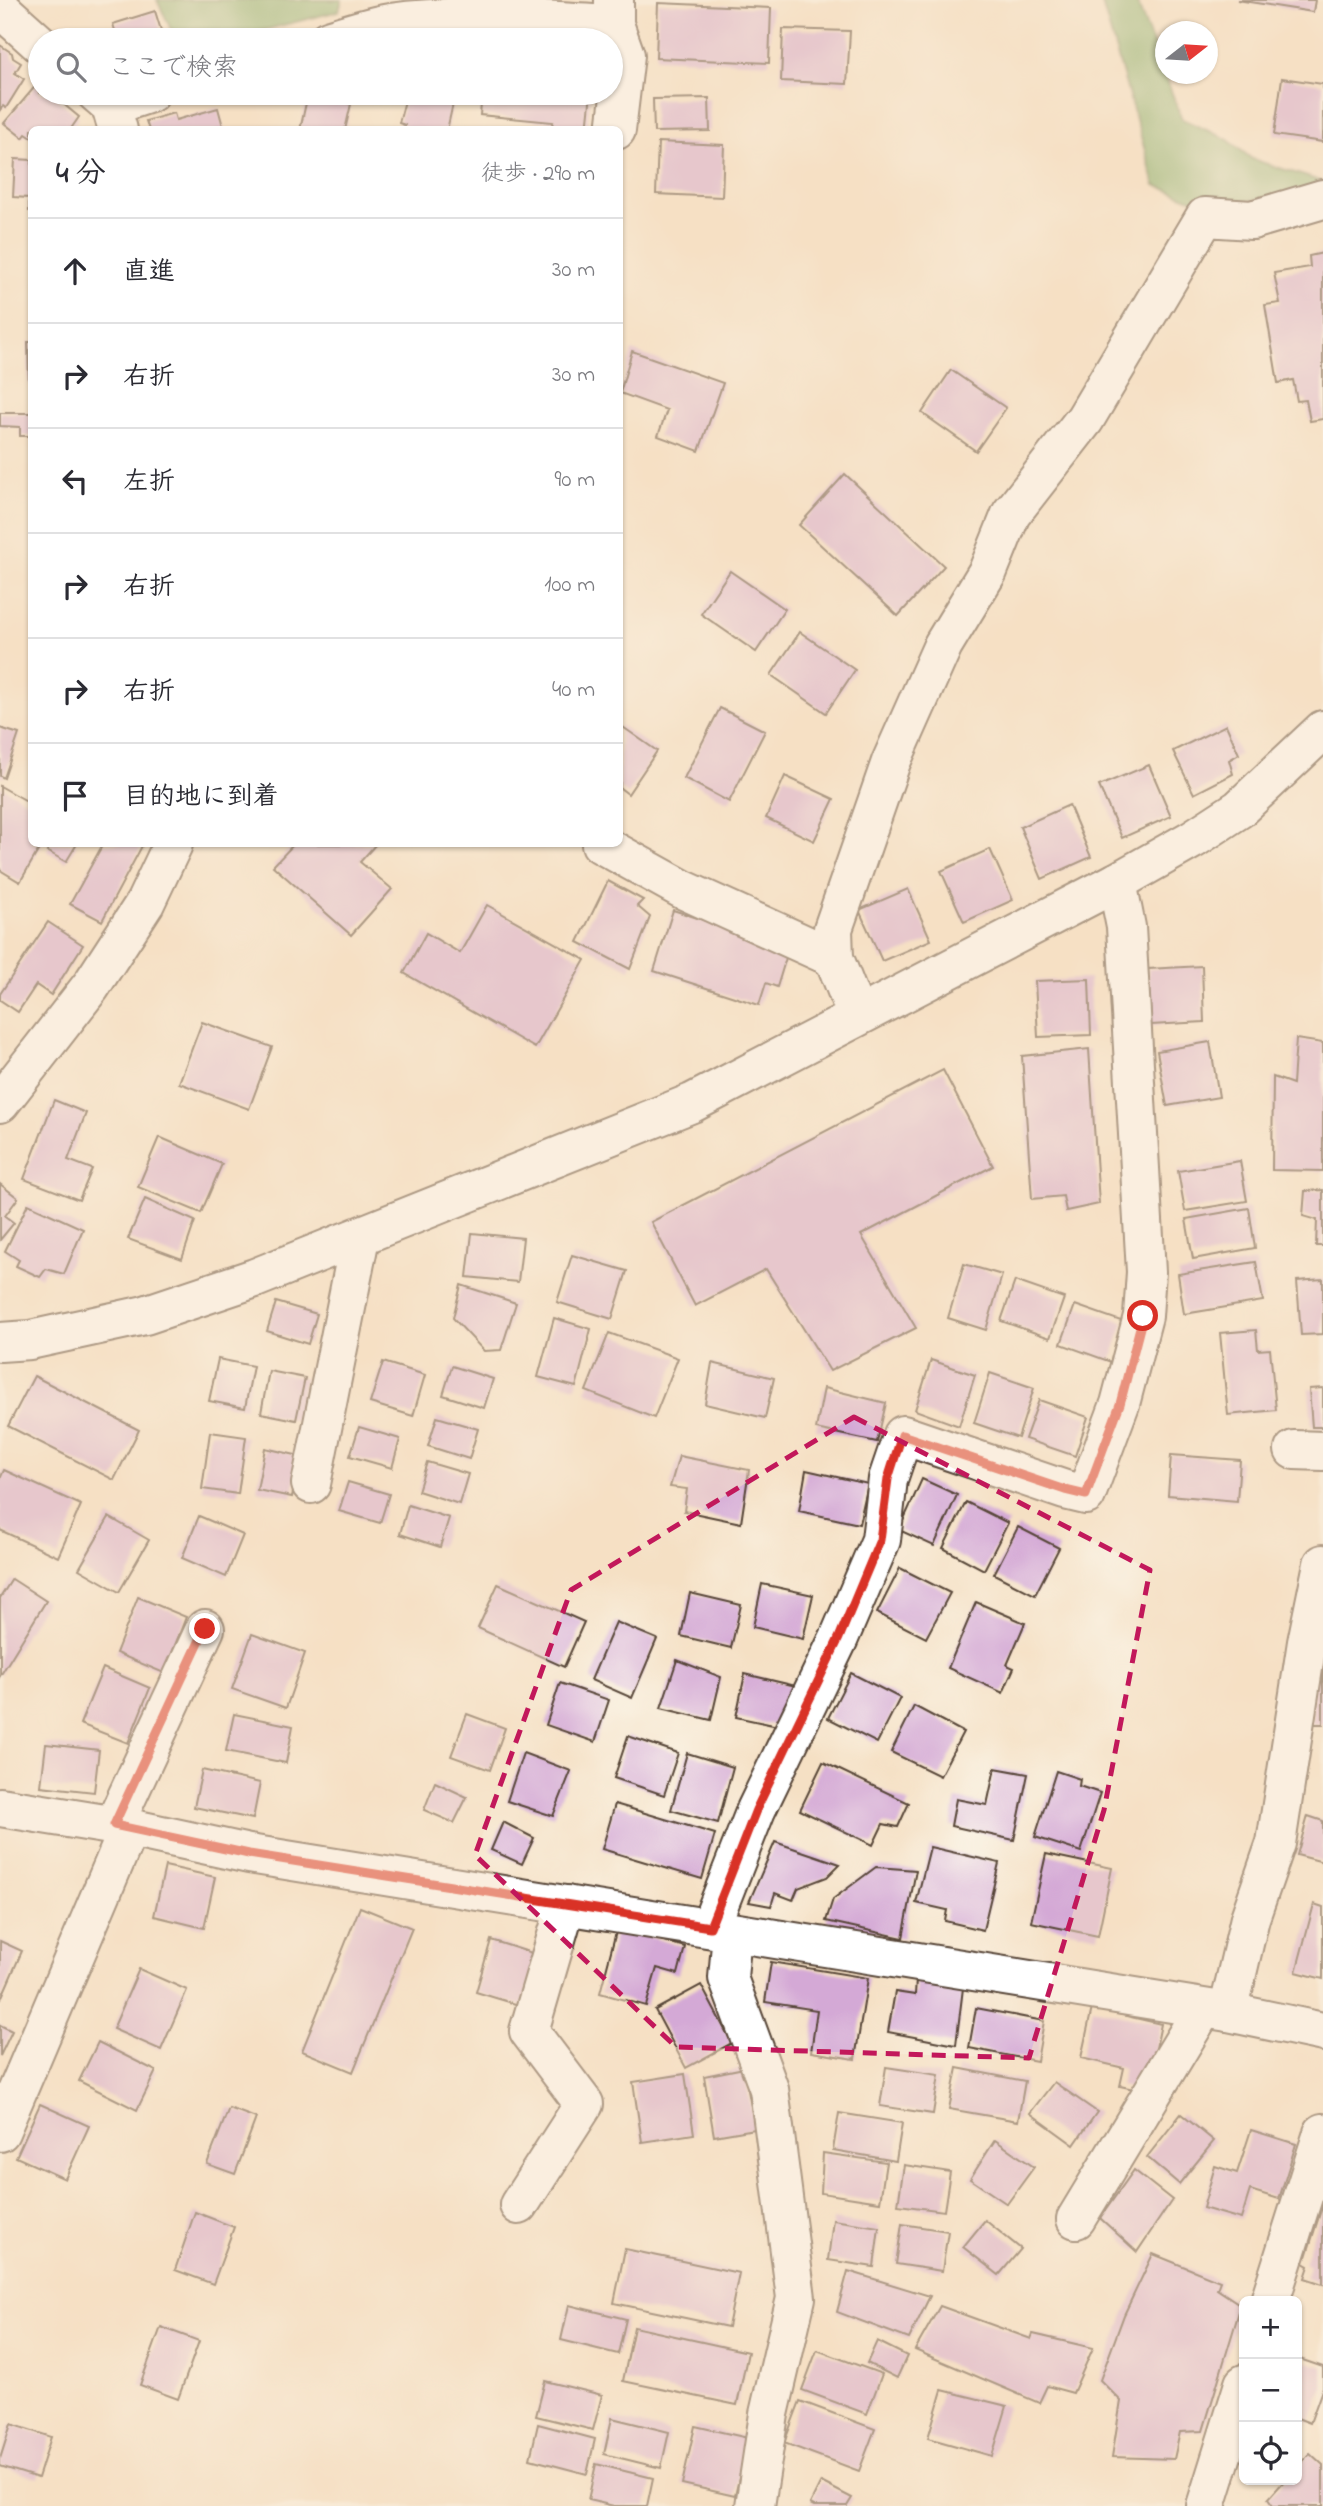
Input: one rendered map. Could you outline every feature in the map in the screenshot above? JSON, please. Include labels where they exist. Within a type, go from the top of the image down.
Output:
[{"type":"street","points":[[0,8],[28,33]]},
{"type":"street","points":[[372,28],[386,24],[449,18],[614,12]]},
{"type":"street","points":[[623,47],[623,72]]},
{"type":"street","points":[[616,126],[619,105]]},
{"type":"street","points":[[857,1016],[834,958],[833,929],[891,762],[943,645],[988,571],[1011,514],[1085,419],[1206,217],[1252,220],[1323,199]]},
{"type":"street","points":[[0,1342],[30,1340],[145,1315],[256,1278],[692,1103],[1117,882],[1193,839],[1239,809],[1323,730]]},
{"type":"street","points":[[0,1104],[91,986],[145,903],[172,847]]},
{"type":"street","points":[[606,847],[682,889],[834,958]]},
{"type":"street","points":[[755,2506],[769,2414],[796,2298],[769,2089],[728,1978],[721,1930],[756,1810],[839,1638],[880,1540],[888,1479],[902,1435],[1086,1495],[1120,1404],[1143,1316],[1146,1272],[1126,927],[1117,882]]},
{"type":"street","points":[[311,1484],[360,1237]]},
{"type":"street","points":[[1076,2219],[1216,2010],[1276,1843],[1307,1642],[1323,1563]]},
{"type":"street","points":[[1,2128],[122,1826],[205,1629]]},
{"type":"street","points":[[0,1807],[122,1826],[249,1854],[1216,2010],[1323,2032]]},
{"type":"street","points":[[519,2205],[584,2105],[529,2031],[566,1905]]},
{"type":"street","points":[[1272,2296],[1323,2133]]},
{"type":"street","points":[[1206,2506],[1239,2400]]},
{"type":"highlighted area","points":[[854,1417],[1150,1570],[1104,1810],[1029,2058],[676,2047],[475,1855],[571,1590]]},
{"type":"green space","points":[[157,0],[342,0],[339,11],[272,28],[170,28]]},
{"type":"green space","points":[[1101,0],[1136,0],[1155,49],[1155,84],[1168,84],[1182,119],[1227,139],[1252,159],[1323,182],[1323,185],[1214,208],[1155,185]]},
{"type":"building","points":[[1237,0],[1315,0],[1313,12]]},
{"type":"building","points":[[658,3],[771,8],[769,63],[656,58]]},
{"type":"building","points":[[155,11],[160,28],[114,28],[113,24]]},
{"type":"building","points":[[783,29],[850,31],[847,84],[781,81]]},
{"type":"building","points":[[0,45],[21,63],[15,73],[24,79],[6,108],[3,106],[0,110]]},
{"type":"building","points":[[1282,78],[1323,84],[1323,142],[1274,135]]},
{"type":"building","points":[[28,95],[28,105],[64,105],[79,117],[73,126],[28,126],[28,135],[26,134],[23,138],[4,123]]},
{"type":"building","points":[[709,98],[710,131],[654,132],[653,99]]},
{"type":"building","points":[[306,105],[351,105],[346,126],[301,126]]},
{"type":"building","points":[[404,105],[453,105],[448,126],[405,126],[399,123]]},
{"type":"building","points":[[481,105],[590,105],[587,126],[552,126],[553,122],[480,115]]},
{"type":"building","points":[[218,108],[223,126],[148,126],[146,121],[174,113],[176,120]]},
{"type":"building","points":[[658,142],[724,145],[722,197],[656,194]]},
{"type":"building","points":[[15,159],[28,160],[28,198],[13,197]]},
{"type":"building","points":[[1323,253],[1323,419],[1310,421],[1306,400],[1297,401],[1293,380],[1278,383],[1265,305],[1280,303],[1274,273],[1310,267],[1309,256]]},
{"type":"building","points":[[632,351],[723,383],[699,451],[658,436],[667,410],[623,394],[623,382]]},
{"type":"building","points":[[951,370],[1006,408],[976,451],[922,413]]},
{"type":"building","points":[[0,413],[28,413],[28,436],[20,436],[20,427],[0,426]]},
{"type":"building","points":[[845,474],[944,566],[898,616],[799,525]]},
{"type":"building","points":[[730,571],[785,609],[756,652],[701,614]]},
{"type":"building","points":[[800,632],[855,670],[826,713],[771,675]]},
{"type":"building","points":[[720,708],[765,731],[729,802],[684,778]]},
{"type":"building","points":[[1226,725],[1239,754],[1229,760],[1233,774],[1194,794],[1173,751]]},
{"type":"building","points":[[623,727],[657,751],[628,794],[623,790]]},
{"type":"building","points":[[0,728],[19,734],[4,778],[0,776]]},
{"type":"building","points":[[1149,765],[1171,816],[1122,838],[1099,786]]},
{"type":"building","points":[[785,776],[834,799],[814,841],[766,818]]},
{"type":"building","points":[[0,786],[28,802],[28,847],[40,847],[20,882],[0,870]]},
{"type":"building","points":[[1069,805],[1091,857],[1042,879],[1020,827]]},
{"type":"building","points":[[50,847],[75,847],[66,862],[47,851]]},
{"type":"building","points":[[101,847],[141,847],[102,921],[70,904]]},
{"type":"building","points":[[291,847],[373,847],[360,862],[392,889],[351,935],[273,866]]},
{"type":"building","points":[[990,849],[1013,900],[964,922],[941,871]]},
{"type":"building","points":[[608,881],[643,900],[637,906],[650,917],[630,969],[578,942]]},
{"type":"building","points":[[908,889],[931,940],[882,961],[859,910]]},
{"type":"building","points":[[487,905],[585,960],[535,1048],[404,973],[426,933],[460,953]]},
{"type":"building","points":[[673,910],[789,948],[777,987],[766,983],[759,1005],[654,971]]},
{"type":"building","points":[[48,922],[83,945],[51,995],[36,985],[18,1012],[0,1000],[0,994]]},
{"type":"building","points":[[1202,966],[1204,1022],[1151,1025],[1148,969]]},
{"type":"building","points":[[1089,979],[1091,1035],[1038,1037],[1035,981]]},
{"type":"building","points":[[202,1022],[272,1047],[249,1109],[179,1083]]},
{"type":"building","points":[[1296,1039],[1323,1043],[1323,1171],[1272,1170],[1273,1077],[1293,1084]]},
{"type":"building","points":[[1210,1042],[1219,1097],[1167,1106],[1157,1051]]},
{"type":"building","points":[[1089,1049],[1099,1204],[1066,1211],[1063,1196],[1032,1199],[1022,1056]]},
{"type":"building","points":[[943,1070],[993,1166],[861,1235],[916,1328],[830,1371],[766,1269],[695,1306],[651,1222]]},
{"type":"building","points":[[54,1100],[86,1113],[68,1160],[92,1169],[79,1200],[24,1179]]},
{"type":"building","points":[[159,1137],[222,1164],[201,1213],[138,1187]]},
{"type":"building","points":[[1240,1161],[1247,1201],[1185,1211],[1178,1171]]},
{"type":"building","points":[[0,1184],[18,1198],[5,1216],[14,1223],[0,1240]]},
{"type":"building","points":[[1323,1190],[1323,1246],[1316,1246],[1317,1220],[1303,1216],[1305,1191]]},
{"type":"building","points":[[145,1199],[195,1221],[182,1259],[128,1239]]},
{"type":"building","points":[[28,1204],[83,1229],[64,1274],[46,1269],[40,1277],[16,1266],[19,1260],[5,1251]]},
{"type":"building","points":[[1249,1208],[1255,1248],[1193,1259],[1186,1219]]},
{"type":"building","points":[[472,1233],[523,1238],[518,1282],[467,1277]]},
{"type":"building","points":[[572,1255],[627,1271],[612,1319],[557,1302]]},
{"type":"building","points":[[1256,1262],[1263,1301],[1184,1314],[1178,1274]]},
{"type":"building","points":[[964,1264],[1002,1275],[986,1330],[948,1318]]},
{"type":"building","points":[[1323,1279],[1323,1334],[1301,1335],[1297,1281]]},
{"type":"building","points":[[1015,1281],[1064,1298],[1050,1338],[1001,1321]]},
{"type":"building","points":[[461,1285],[516,1303],[501,1350],[484,1351],[453,1318]]},
{"type":"building","points":[[276,1302],[317,1314],[308,1344],[267,1331]]},
{"type":"building","points":[[1075,1305],[1124,1322],[1111,1362],[1061,1344]]},
{"type":"building","points":[[554,1318],[591,1329],[576,1387],[538,1377]]},
{"type":"building","points":[[1256,1330],[1258,1350],[1270,1349],[1276,1410],[1228,1415],[1220,1333]]},
{"type":"building","points":[[609,1333],[678,1358],[654,1418],[586,1391]]},
{"type":"building","points":[[218,1359],[253,1366],[245,1408],[209,1401]]},
{"type":"building","points":[[931,1360],[975,1375],[959,1426],[915,1410]]},
{"type":"building","points":[[383,1362],[425,1375],[413,1416],[370,1403]]},
{"type":"building","points":[[712,1363],[774,1378],[765,1418],[705,1404]]},
{"type":"building","points":[[452,1366],[493,1379],[484,1408],[443,1395]]},
{"type":"building","points":[[269,1371],[305,1378],[296,1420],[261,1413]]},
{"type":"building","points":[[990,1373],[1034,1388],[1018,1438],[974,1423]]},
{"type":"building","points":[[34,1376],[139,1430],[114,1480],[8,1426]]},
{"type":"building","points":[[824,1388],[886,1403],[877,1442],[816,1429]]},
{"type":"building","points":[[1323,1388],[1323,1427],[1312,1427],[1309,1389]]},
{"type":"building","points":[[1039,1400],[1088,1417],[1075,1456],[1025,1439]]},
{"type":"building","points":[[437,1417],[478,1429],[469,1459],[428,1446]]},
{"type":"building","points":[[359,1427],[400,1439],[392,1468],[350,1456]]},
{"type":"building","points":[[210,1432],[246,1437],[238,1494],[202,1489]]},
{"type":"building","points":[[265,1448],[300,1456],[292,1497],[257,1490]]},
{"type":"building","points":[[1171,1455],[1240,1460],[1237,1501],[1168,1495]]},
{"type":"building","points":[[679,1456],[749,1470],[741,1523],[684,1511],[687,1489],[670,1487]]},
{"type":"building","points":[[427,1462],[468,1474],[459,1504],[418,1491]]},
{"type":"building","points":[[4,1470],[81,1505],[58,1557],[0,1530],[0,1479]]},
{"type":"building","points":[[806,1470],[868,1484],[859,1524],[799,1511]]},
{"type":"building","points":[[922,1479],[957,1495],[934,1546],[899,1530]]},
{"type":"building","points":[[348,1482],[389,1494],[380,1523],[339,1511]]},
{"type":"building","points":[[966,1502],[1008,1523],[984,1570],[943,1548]]},
{"type":"building","points":[[408,1505],[449,1518],[440,1547],[400,1534]]},
{"type":"building","points":[[199,1516],[243,1535],[226,1577],[182,1558]]},
{"type":"building","points":[[109,1517],[149,1540],[119,1592],[79,1569]]},
{"type":"building","points":[[1018,1527],[1059,1548],[1035,1595],[994,1574]]},
{"type":"building","points":[[900,1568],[950,1593],[926,1638],[877,1613]]},
{"type":"building","points":[[12,1579],[46,1601],[0,1676],[0,1598]]},
{"type":"building","points":[[498,1584],[584,1622],[564,1667],[478,1628]]},
{"type":"building","points":[[762,1584],[813,1595],[803,1639],[753,1627]]},
{"type":"building","points":[[690,1593],[741,1605],[731,1648],[681,1636]]},
{"type":"building","points":[[138,1597],[186,1617],[164,1673],[116,1653]]},
{"type":"building","points":[[976,1602],[1025,1623],[1007,1665],[1014,1668],[1003,1693],[948,1668]]},
{"type":"building","points":[[616,1622],[657,1639],[632,1698],[591,1680]]},
{"type":"building","points":[[252,1634],[305,1653],[286,1708],[232,1689]]},
{"type":"building","points":[[677,1660],[721,1677],[711,1720],[661,1708]]},
{"type":"building","points":[[1313,1667],[1323,1667],[1323,1724],[1312,1724]]},
{"type":"building","points":[[103,1668],[150,1688],[128,1743],[80,1724]]},
{"type":"building","points":[[851,1673],[900,1698],[877,1743],[828,1718]]},
{"type":"building","points":[[745,1674],[796,1686],[787,1728],[736,1717]]},
{"type":"building","points":[[560,1683],[609,1700],[595,1742],[546,1725]]},
{"type":"building","points":[[914,1706],[963,1732],[940,1776],[891,1752]]},
{"type":"building","points":[[234,1714],[293,1726],[286,1763],[226,1751]]},
{"type":"building","points":[[467,1714],[505,1728],[490,1770],[451,1756]]},
{"type":"building","points":[[628,1736],[678,1753],[664,1795],[614,1778]]},
{"type":"building","points":[[46,1744],[99,1750],[94,1792],[41,1786]]},
{"type":"building","points":[[523,1753],[571,1771],[553,1816],[507,1801]]},
{"type":"building","points":[[687,1753],[733,1767],[718,1823],[671,1810]]},
{"type":"building","points":[[823,1762],[909,1803],[898,1827],[883,1824],[873,1845],[800,1810]]},
{"type":"building","points":[[995,1768],[1028,1774],[1014,1840],[951,1826],[956,1799],[987,1805]]},
{"type":"building","points":[[202,1770],[260,1783],[253,1819],[194,1807]]},
{"type":"building","points":[[1056,1771],[1080,1779],[1079,1786],[1100,1793],[1081,1852],[1035,1837]]},
{"type":"building","points":[[435,1782],[467,1797],[454,1823],[424,1810]]},
{"type":"building","points":[[615,1804],[715,1834],[702,1879],[602,1849]]},
{"type":"building","points":[[1308,1816],[1323,1821],[1323,1862],[1297,1855]]},
{"type":"building","points":[[503,1822],[534,1838],[522,1864],[491,1850]]},
{"type":"building","points":[[775,1842],[840,1864],[827,1877],[798,1888],[793,1900],[775,1893],[771,1906],[749,1902]]},
{"type":"building","points":[[930,1847],[999,1863],[983,1930],[945,1921],[947,1910],[916,1903]]},
{"type":"building","points":[[1046,1854],[1112,1868],[1098,1936],[1031,1922]]},
{"type":"building","points":[[165,1866],[215,1877],[204,1928],[154,1916]]},
{"type":"building","points":[[876,1867],[916,1870],[903,1938],[826,1921],[833,1899]]},
{"type":"building","points":[[1314,1904],[1323,1907],[1323,1979],[1296,1972]]},
{"type":"building","points":[[360,1907],[412,1928],[353,2072],[302,2051]]},
{"type":"building","points":[[617,1928],[685,1947],[678,1974],[657,1968],[646,2006],[600,1993]]},
{"type":"building","points":[[491,1940],[538,1955],[522,2006],[476,1992]]},
{"type":"building","points":[[0,1941],[22,1951],[0,2001]]},
{"type":"building","points":[[771,1962],[868,1978],[855,2059],[811,2052],[817,2010],[765,2002]]},
{"type":"building","points":[[139,1969],[187,1990],[161,2050],[113,2029]]},
{"type":"building","points":[[916,1979],[963,1988],[956,2045],[888,2032],[895,1992],[915,1995]]},
{"type":"building","points":[[701,1985],[732,2043],[686,2068],[655,2010]]},
{"type":"building","points":[[976,2008],[1044,2021],[1037,2061],[969,2048]]},
{"type":"building","points":[[1092,2008],[1161,2024],[1147,2092],[1120,2086],[1124,2068],[1081,2058]]},
{"type":"building","points":[[0,2025],[12,2031],[0,2056]]},
{"type":"building","points":[[98,2042],[156,2071],[137,2110],[79,2081]]},
{"type":"building","points":[[886,2067],[939,2075],[933,2114],[880,2106]]},
{"type":"building","points":[[744,2068],[755,2129],[714,2136],[704,2076]]},
{"type":"building","points":[[957,2068],[1025,2081],[1018,2121],[949,2109]]},
{"type":"building","points":[[685,2074],[694,2134],[642,2142],[633,2082]]},
{"type":"building","points":[[1054,2082],[1097,2112],[1074,2145],[1030,2113]]},
{"type":"building","points":[[40,2104],[89,2126],[65,2179],[16,2157]]},
{"type":"building","points":[[229,2108],[256,2118],[235,2174],[207,2164]]},
{"type":"building","points":[[839,2113],[902,2123],[896,2161],[833,2150]]},
{"type":"building","points":[[1181,2114],[1214,2141],[1179,2184],[1147,2157]]},
{"type":"building","points":[[1251,2130],[1296,2144],[1279,2199],[1250,2190],[1241,2219],[1203,2208],[1215,2166],[1237,2173]]},
{"type":"building","points":[[995,2140],[1034,2167],[1007,2204],[970,2179]]},
{"type":"building","points":[[823,2153],[886,2162],[880,2202],[821,2193]]},
{"type":"building","points":[[904,2165],[950,2172],[944,2211],[898,2205]]},
{"type":"building","points":[[1134,2170],[1172,2200],[1137,2252],[1100,2218]]},
{"type":"building","points":[[1323,2204],[1323,2284],[1305,2278],[1309,2266],[1304,2263]]},
{"type":"building","points":[[195,2212],[234,2227],[213,2284],[175,2270]]},
{"type":"building","points":[[833,2220],[879,2227],[874,2267],[828,2260]]},
{"type":"building","points":[[985,2220],[1021,2249],[999,2275],[963,2247]]},
{"type":"building","points":[[902,2224],[948,2231],[942,2271],[896,2264]]},
{"type":"building","points":[[625,2249],[739,2273],[728,2327],[614,2303]]},
{"type":"building","points":[[1153,2254],[1220,2281],[1217,2289],[1239,2304],[1239,2312],[1203,2431],[1180,2432],[1174,2459],[1112,2457],[1121,2401],[1100,2380],[1124,2315]]},
{"type":"building","points":[[848,2271],[930,2296],[909,2339],[837,2312]]},
{"type":"building","points":[[569,2305],[626,2319],[618,2354],[561,2340]]},
{"type":"building","points":[[940,2306],[1031,2339],[1033,2334],[1093,2348],[1073,2393],[1047,2386],[1039,2403],[915,2350]]},
{"type":"building","points":[[161,2327],[199,2341],[178,2399],[140,2385]]},
{"type":"building","points":[[634,2327],[748,2352],[737,2405],[623,2381]]},
{"type":"building","points":[[877,2341],[907,2356],[897,2378],[867,2363]]},
{"type":"building","points":[[817,2350],[882,2374],[867,2414],[802,2390]]},
{"type":"building","points":[[1302,2360],[1323,2367],[1323,2387],[1310,2423],[1302,2420]]},
{"type":"building","points":[[545,2381],[602,2395],[593,2430],[536,2416]]},
{"type":"building","points":[[942,2390],[1007,2406],[992,2456],[928,2438]]},
{"type":"building","points":[[800,2401],[875,2429],[859,2471],[784,2443]]},
{"type":"building","points":[[612,2418],[669,2432],[661,2468],[604,2454]]},
{"type":"building","points":[[11,2424],[51,2437],[38,2478],[0,2466]]},
{"type":"building","points":[[538,2424],[595,2439],[587,2474],[530,2459]]},
{"type":"building","points":[[695,2426],[748,2438],[735,2496],[682,2484]]},
{"type":"building","points":[[1310,2453],[1323,2465],[1323,2506],[1273,2506],[1268,2499],[1281,2485],[1302,2485],[1302,2462]]},
{"type":"building","points":[[596,2464],[653,2478],[647,2506],[614,2506],[588,2500]]},
{"type":"building","points":[[821,2482],[852,2498],[847,2506],[810,2504]]},
{"type":"route","points":[[205,1629],[114,1825],[249,1854],[710,1927],[756,1810],[839,1638],[880,1540],[888,1479],[902,1435],[1086,1495],[1120,1404],[1143,1316]]}]
